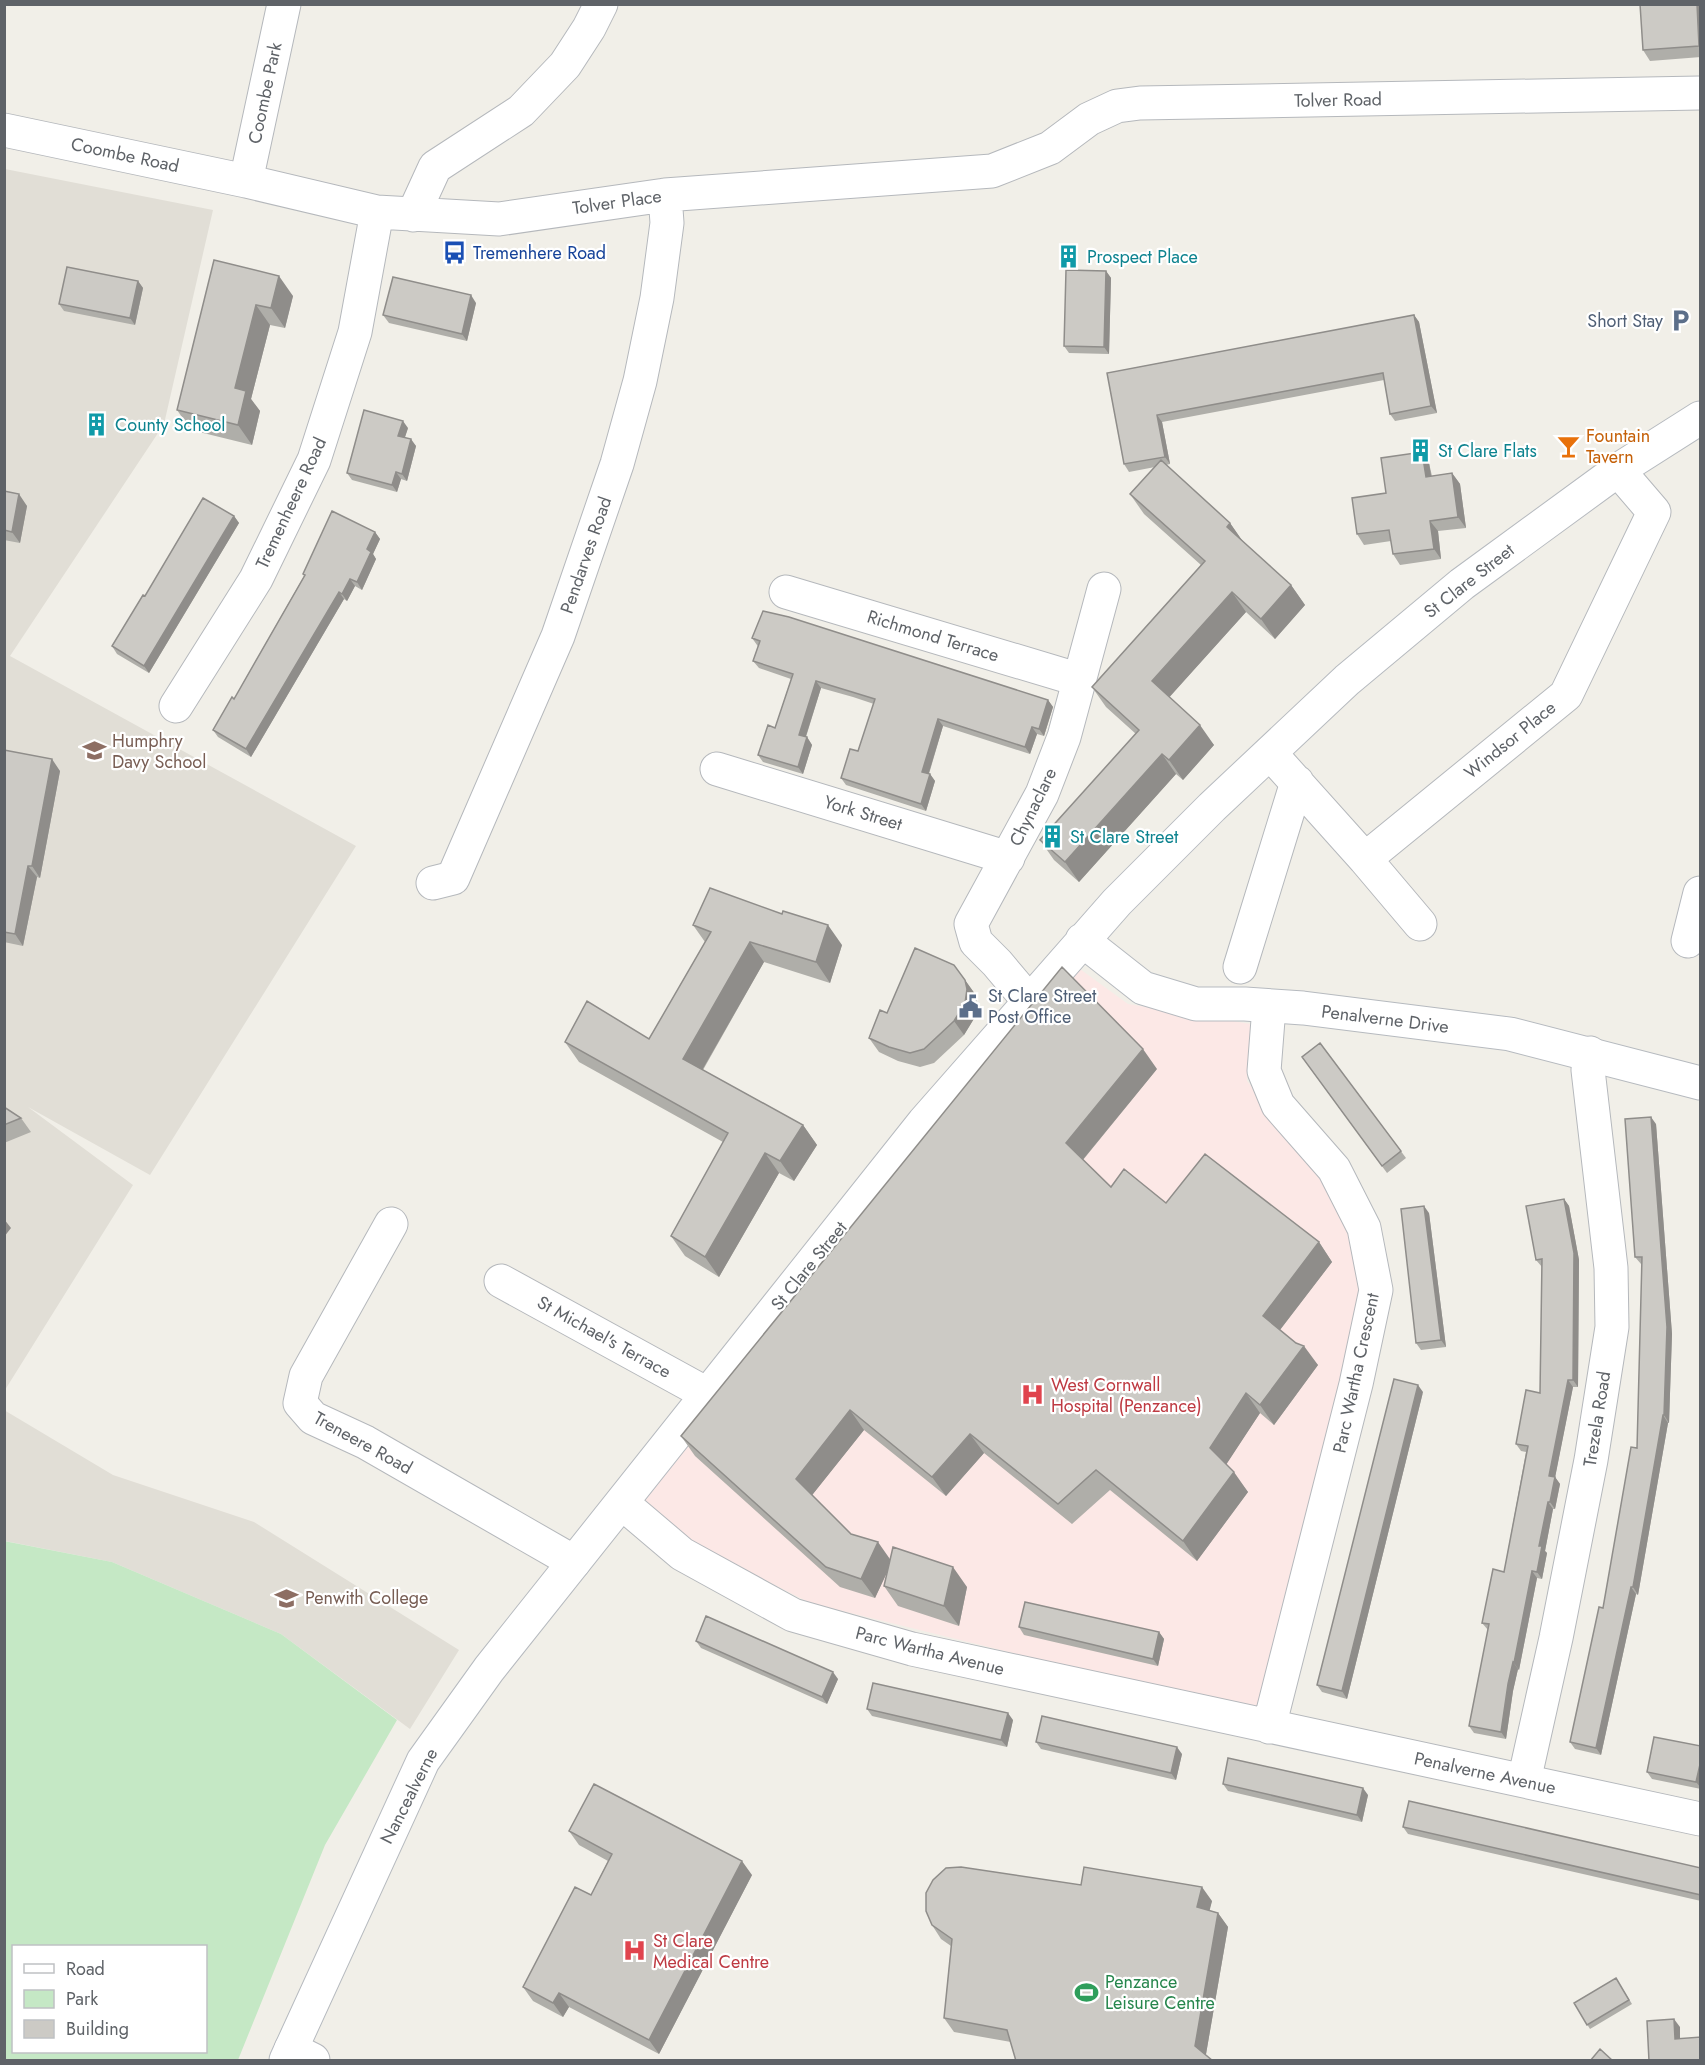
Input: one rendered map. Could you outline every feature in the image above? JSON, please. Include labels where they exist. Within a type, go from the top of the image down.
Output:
[{"type":"street","name":"Coombe Park","points":[[246,181],[284,4]]},
{"type":"street","points":[[413,215],[435,166],[521,111],[565,65],[589,28],[601,4]]},
{"type":"street","name":"Tolver Road","points":[[992,171],[1050,148],[1089,119],[1118,106],[1701,93]]},
{"type":"street","name":"Coombe Road","points":[[4,130],[246,181]]},
{"type":"street","name":"Tolver Place","points":[[246,181],[377,212],[499,219],[665,195],[992,171]]},
{"type":"street","name":"Pendarves Road","points":[[434,883],[453,878],[471,839],[558,636],[617,464],[640,381],[657,298],[667,223],[665,195]]},
{"type":"street","name":"Tremenheere Road","points":[[176,706],[256,579],[314,460],[355,332],[377,212]]},
{"type":"street","name":"St Clare Street","points":[[622,1503],[924,1122],[1082,940],[1212,807],[1347,680],[1462,584],[1618,470],[1701,418]]},
{"type":"street","name":"Windsor Place","points":[[1365,859],[1566,695],[1654,512],[1618,470]]},
{"type":"street","name":"Chynaclare","points":[[1029,1001],[998,963],[976,942],[971,924],[1042,794],[1064,737],[1104,589]]},
{"type":"street","name":"Richmond Terrace","points":[[786,592],[1080,680]]},
{"type":"street","points":[[1270,753],[1298,782],[1420,924]]},
{"type":"street","name":"York Street","points":[[717,769],[1008,858]]},
{"type":"street","points":[[1240,967],[1298,782]]},
{"type":"street","points":[[1688,941],[1701,893]]},
{"type":"street","name":"Penalverne Drive","points":[[1082,940],[1143,988],[1196,1004],[1245,1004],[1303,1008],[1510,1034],[1701,1083]]},
{"type":"street","name":"Parc Wartha Crescent","points":[[1269,1007],[1264,1071],[1278,1105],[1334,1169],[1364,1228],[1376,1290],[1356,1384],[1269,1727]]},
{"type":"street","name":"Trezela Road","points":[[1524,1781],[1556,1638],[1589,1471],[1612,1327],[1611,1268],[1588,1070],[1590,1053]]},
{"type":"street","name":"Treneere Road","points":[[391,1224],[306,1376],[300,1403],[313,1418],[365,1442],[574,1562]]},
{"type":"street","name":"St Michael's Terrace","points":[[501,1281],[707,1394]]},
{"type":"street","name":"Parc Wartha Avenue","points":[[622,1503],[682,1554],[793,1615],[912,1649],[1269,1727]]},
{"type":"street","name":"Nancealverne","points":[[296,2057],[423,1761],[489,1669],[622,1503]]},
{"type":"street","name":"Penalverne Avenue","points":[[1269,1727],[1701,1819]]},
{"type":"shaded area","name":"Humphry Davy School","points":[[5,169],[213,210],[164,424],[10,656],[356,846],[150,1175],[28,1107],[133,1185],[5,1390]]},
{"type":"shaded area","name":"West Cornwall Hospital (Penzance)","points":[[1073,964],[1128,1004],[1251,1024],[1247,1081],[1327,1175],[1349,1220],[1364,1291],[1265,1715],[810,1603],[698,1546],[641,1499]]},
{"type":"shaded area","name":"Penwith College","points":[[4,1410],[113,1475],[254,1522],[459,1650],[410,1729],[281,1634],[112,1562],[5,1541]]},
{"type":"green space","points":[[4,1541],[112,1562],[281,1634],[397,1720],[325,1845],[238,2060],[5,2060]]},
{"type":"building","points":[[1640,4],[1697,4],[1699,46],[1643,50]]},
{"type":"building","points":[[214,260],[279,276],[271,308],[256,305],[235,388],[246,391],[238,425],[177,410]]},
{"type":"building","points":[[67,267],[138,281],[130,318],[59,304]]},
{"type":"building","points":[[1066,270],[1106,271],[1104,347],[1064,346]]},
{"type":"building","points":[[393,277],[471,295],[462,334],[383,315]]},
{"type":"building","points":[[1414,315],[1431,406],[1390,414],[1383,373],[1157,415],[1165,457],[1124,464],[1107,373]]},
{"type":"building","points":[[364,410],[403,421],[398,436],[411,439],[402,474],[396,472],[392,485],[347,473]]},
{"type":"building","points":[[1422,452],[1426,477],[1452,473],[1458,517],[1430,521],[1434,549],[1393,554],[1389,530],[1357,534],[1352,498],[1386,493],[1381,458]]},
{"type":"building","points":[[1161,460],[1230,523],[1227,527],[1291,585],[1261,619],[1232,592],[1152,681],[1200,725],[1169,760],[1162,754],[1065,862],[1040,840],[1139,730],[1092,687],[1205,561],[1130,494]]},
{"type":"building","points":[[4,491],[19,494],[12,532],[4,530]]},
{"type":"building","points":[[203,498],[234,516],[144,666],[112,646],[143,595],[145,596]]},
{"type":"building","points":[[332,511],[375,532],[367,549],[371,552],[357,582],[350,579],[342,594],[339,592],[246,749],[213,730],[232,697],[234,699],[305,575],[303,574]]},
{"type":"building","points":[[763,611],[789,617],[1048,700],[1039,729],[1032,727],[1025,747],[938,719],[922,772],[930,774],[921,804],[841,778],[850,749],[858,751],[875,699],[816,681],[799,735],[807,737],[798,767],[758,755],[768,725],[775,728],[793,674],[753,661],[760,641],[752,638]]},
{"type":"building","points":[[4,750],[52,759],[32,866],[28,866],[15,934],[4,932]]},
{"type":"building","points":[[710,888],[782,914],[783,911],[828,925],[816,962],[750,942],[683,1059],[803,1125],[780,1161],[765,1153],[705,1257],[671,1236],[728,1133],[565,1042],[587,1001],[649,1039],[711,932],[693,925]]},
{"type":"building","points":[[915,948],[954,965],[965,980],[967,989],[965,1003],[954,1021],[924,1049],[910,1053],[869,1038],[880,1010],[887,1013]]},
{"type":"building","points":[[1062,967],[1143,1049],[1066,1143],[1111,1187],[1124,1169],[1166,1203],[1205,1154],[1319,1242],[1263,1316],[1296,1343],[1304,1346],[1260,1405],[1246,1393],[1210,1448],[1234,1472],[1183,1541],[1096,1470],[1058,1504],[970,1434],[932,1477],[850,1410],[796,1479],[851,1534],[878,1542],[861,1579],[826,1567],[681,1436]]},
{"type":"building","points":[[1320,1043],[1401,1151],[1382,1166],[1302,1057]]},
{"type":"building","points":[[4,1107],[21,1118],[4,1125]]},
{"type":"building","points":[[1651,1117],[1667,1327],[1664,1415],[1633,1587],[1631,1587],[1596,1748],[1570,1742],[1599,1607],[1603,1608],[1631,1447],[1637,1448],[1642,1257],[1635,1257],[1625,1119]]},
{"type":"building","points":[[1564,1199],[1574,1253],[1573,1380],[1568,1380],[1549,1476],[1555,1477],[1539,1546],[1542,1546],[1537,1572],[1532,1571],[1508,1684],[1501,1732],[1469,1726],[1489,1624],[1482,1623],[1493,1569],[1504,1572],[1528,1446],[1516,1444],[1526,1390],[1540,1393],[1542,1259],[1536,1260],[1526,1206]]},
{"type":"building","points":[[1424,1206],[1441,1340],[1416,1343],[1401,1209]]},
{"type":"building","points":[[1394,1379],[1418,1385],[1342,1691],[1317,1685]]},
{"type":"building","points":[[893,1547],[953,1567],[944,1606],[884,1586]]},
{"type":"building","points":[[1025,1602],[1159,1632],[1153,1659],[1019,1627]]},
{"type":"building","points":[[706,1616],[833,1672],[822,1697],[696,1641]]},
{"type":"building","points":[[873,1683],[1008,1713],[1001,1740],[867,1709]]},
{"type":"building","points":[[1042,1716],[1177,1747],[1171,1773],[1036,1742]]},
{"type":"building","points":[[1654,1737],[1701,1746],[1701,1760],[1696,1782],[1647,1772]]},
{"type":"building","points":[[1228,1758],[1363,1788],[1357,1815],[1223,1784]]},
{"type":"building","name":"St Clare Medical Centre","points":[[594,1784],[742,1861],[649,2040],[559,1993],[553,2003],[523,1987],[575,1887],[591,1895],[612,1854],[569,1831]]},
{"type":"building","points":[[1409,1801],[1701,1868],[1701,1895],[1403,1827]]},
{"type":"building","name":"Penzance Leisure Centre","points":[[961,1867],[1081,1885],[1084,1867],[1202,1887],[1197,1907],[1218,1913],[1195,2046],[1213,2061],[1016,2061],[1007,2030],[944,2018],[952,1939],[932,1925],[926,1911],[926,1893],[933,1880],[946,1868]]},
{"type":"building","points":[[1616,1978],[1629,2000],[1587,2025],[1574,2003]]},
{"type":"building","points":[[1674,2019],[1675,2039],[1701,2037],[1701,2061],[1649,2061],[1647,2021]]},
{"type":"building","points":[[1600,2049],[1613,2061],[1590,2061]]},
{"type":"place","name":"Tremenhere Road","points":[[455,253]]},
{"type":"place","name":"Prospect Place","points":[[1069,257]]},
{"type":"place","name":"Short Stay","points":[[1681,321]]},
{"type":"place","name":"County School","points":[[97,425]]},
{"type":"place","name":"Fountain Tavern","points":[[1568,446]]},
{"type":"place","name":"St Clare Flats","points":[[1420,451]]},
{"type":"place","name":"Humphry Davy School","points":[[94,751]]},
{"type":"place","name":"St Clare Street","points":[[1052,837]]},
{"type":"place","name":"St Clare Street Post Office","points":[[970,1006]]},
{"type":"place","name":"West Cornwall Hospital (Penzance)","points":[[1033,1395]]},
{"type":"place","name":"Penwith College","points":[[287,1598]]},
{"type":"place","name":"St Clare Medical Centre","points":[[635,1951]]},
{"type":"place","name":"Penzance Leisure Centre","points":[[1087,1992]]}]
